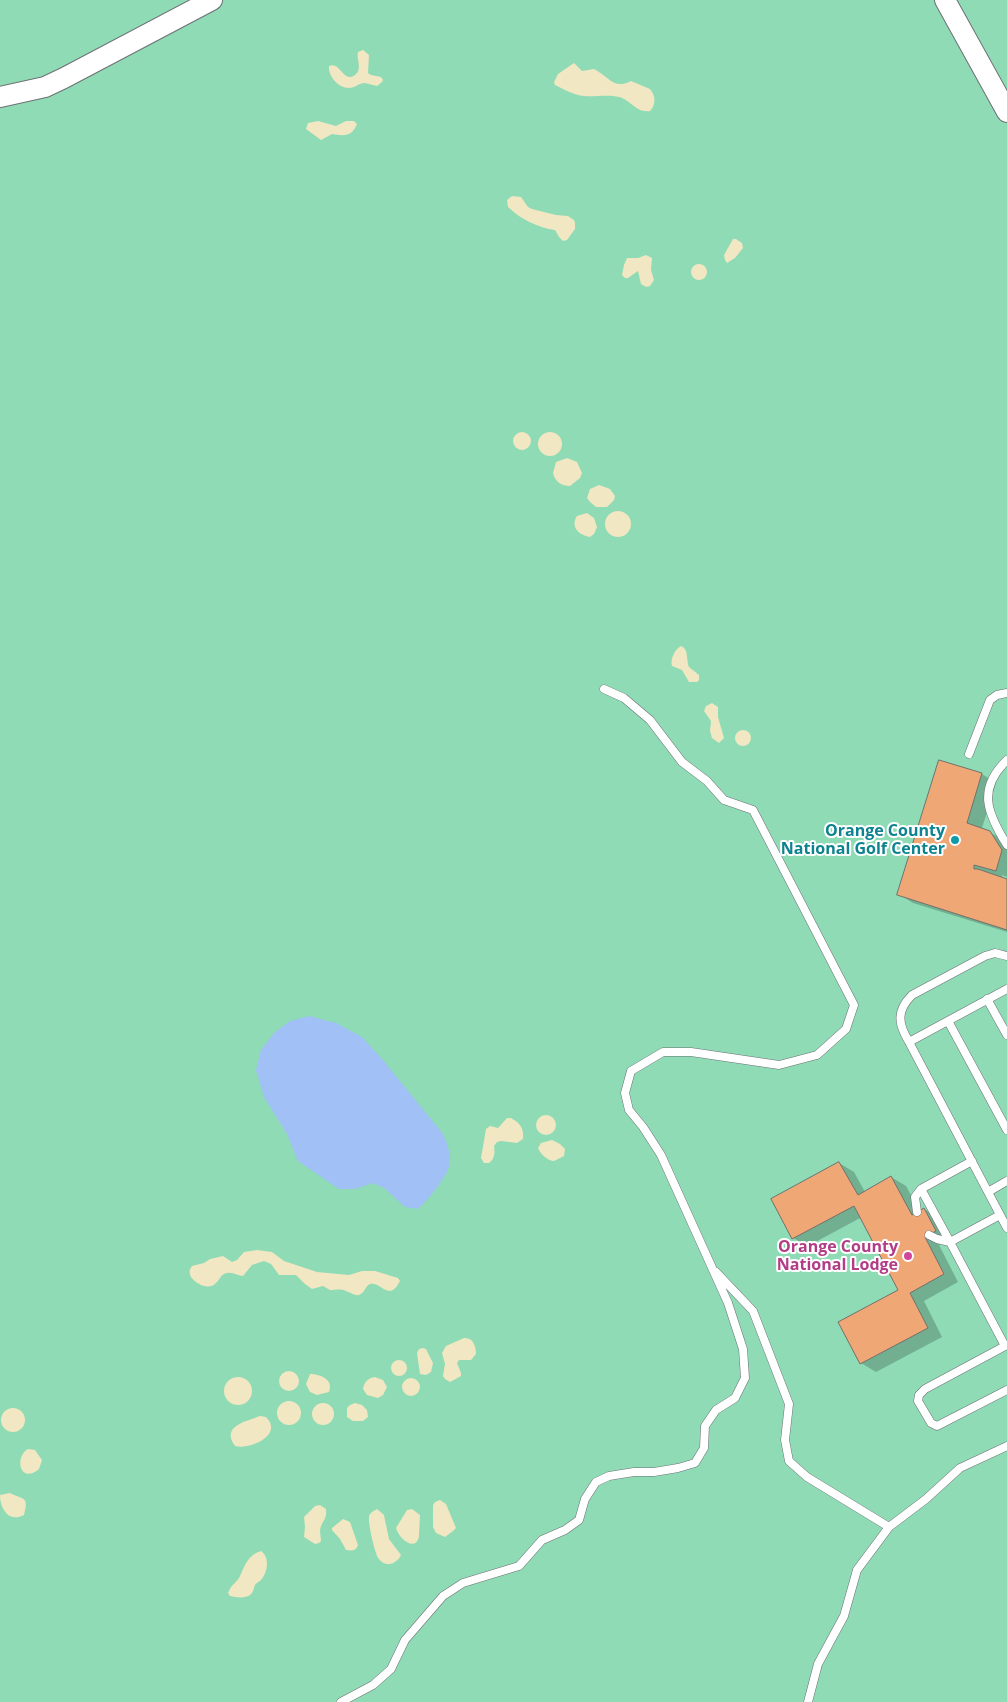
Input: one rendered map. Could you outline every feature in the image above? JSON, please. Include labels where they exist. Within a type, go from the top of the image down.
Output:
[{"type":"street","points":[[0,97],[46,87],[212,0]]},
{"type":"street","points":[[945,0],[1007,112]]},
{"type":"lane","points":[[341,1702],[373,1686],[391,1669],[405,1640],[443,1596],[463,1583],[519,1566],[542,1540],[565,1530],[579,1520],[585,1499],[596,1482],[609,1476],[634,1472],[654,1472],[695,1463],[704,1448],[705,1426],[716,1410],[735,1398],[745,1378],[743,1349],[712,1267],[662,1155],[629,1110],[625,1093],[631,1071],[663,1052],[691,1052],[779,1065],[817,1055],[846,1029],[854,1005],[753,810],[724,800],[707,781],[682,762],[650,720],[624,698],[604,689]]},
{"type":"lane","points":[[969,754],[990,700],[997,695],[1007,693]]},
{"type":"lane","points":[[1007,760],[996,770],[988,794],[988,807],[1007,845]]},
{"type":"lane","points":[[1007,956],[995,953],[985,956],[912,995],[902,1009],[900,1018],[902,1030],[1007,1228]]},
{"type":"lane","points":[[909,1042],[1007,989]]},
{"type":"lane","points":[[987,1000],[1007,1035]]},
{"type":"lane","points":[[948,1020],[1007,1130]]},
{"type":"lane","points":[[917,1212],[915,1197],[922,1189],[972,1161]]},
{"type":"lane","points":[[988,1192],[1007,1181]]},
{"type":"lane","points":[[922,1189],[1006,1347],[925,1389],[919,1394],[918,1401],[928,1419],[934,1426],[937,1426],[1007,1390]]},
{"type":"lane","points":[[929,1234],[937,1239],[950,1242],[1000,1215]]},
{"type":"lane","points":[[712,1267],[753,1311],[790,1404],[785,1440],[789,1460],[807,1477],[889,1527]]},
{"type":"lane","points":[[808,1702],[818,1664],[844,1616],[857,1570],[889,1527],[926,1499],[960,1468],[1007,1446]]},
{"type":"green space","points":[[0,0],[1007,0],[1007,1702],[0,1702]]},
{"type":"sand","points":[[363,50],[369,55],[368,73],[381,77],[382,82],[377,86],[365,83],[349,88],[341,86],[334,81],[330,74],[329,66],[333,65],[348,77],[351,77],[359,70],[358,52]]},
{"type":"sand","points":[[574,63],[582,71],[594,69],[616,83],[620,84],[631,81],[650,89],[654,97],[652,109],[650,111],[641,110],[615,96],[580,95],[555,85],[554,82],[558,74]]},
{"type":"sand","points":[[318,121],[336,126],[346,121],[354,121],[357,124],[353,131],[347,135],[332,134],[321,140],[306,129],[308,123]]},
{"type":"sand","points":[[512,196],[521,197],[528,207],[532,209],[568,216],[574,220],[575,229],[567,240],[563,241],[555,230],[530,222],[508,207],[507,200]]},
{"type":"sand","points":[[733,239],[742,243],[743,248],[735,258],[727,263],[724,255]]},
{"type":"sand","points":[[646,255],[652,258],[651,270],[654,280],[650,286],[646,287],[641,284],[638,271],[628,278],[622,275],[627,258],[638,258]]},
{"type":"sand","points":[[699,264],[707,272],[699,280],[691,272]]},
{"type":"sand","points":[[522,432],[528,435],[531,441],[528,447],[522,450],[516,447],[513,441],[516,435]]},
{"type":"sand","points":[[550,432],[559,435],[562,444],[559,453],[550,456],[541,453],[538,444],[541,435]]},
{"type":"sand","points":[[567,458],[577,462],[582,473],[580,478],[570,486],[559,483],[553,473],[556,462]]},
{"type":"sand","points":[[599,485],[610,489],[615,496],[614,500],[607,507],[596,507],[587,498],[590,489]]},
{"type":"sand","points":[[618,511],[627,515],[631,524],[627,533],[618,537],[609,533],[605,524],[609,515]]},
{"type":"sand","points":[[587,513],[594,518],[597,527],[594,534],[590,537],[579,532],[575,527],[577,516]]},
{"type":"sand","points":[[681,646],[684,647],[686,652],[689,667],[699,675],[697,682],[689,682],[682,670],[672,666],[674,654]]},
{"type":"sand","points":[[712,703],[718,707],[718,717],[724,738],[719,743],[712,738],[710,731],[711,721],[704,711],[706,706]]},
{"type":"sand","points":[[743,730],[751,738],[743,746],[735,738]]},
{"type":"sand","points":[[542,1115],[550,1115],[556,1121],[556,1129],[550,1135],[542,1135],[536,1129],[536,1121]]},
{"type":"sand","points":[[507,1118],[511,1118],[519,1124],[523,1132],[523,1139],[517,1143],[497,1142],[494,1146],[492,1160],[489,1163],[484,1163],[481,1158],[486,1129],[490,1126],[498,1128]]},
{"type":"sand","points":[[552,1140],[565,1149],[564,1156],[554,1161],[544,1157],[538,1148],[541,1143]]},
{"type":"sand","points":[[257,1250],[272,1252],[284,1261],[317,1272],[349,1275],[362,1271],[375,1271],[398,1278],[400,1281],[396,1287],[389,1291],[378,1285],[370,1284],[363,1293],[358,1295],[343,1290],[330,1290],[323,1286],[312,1289],[296,1275],[279,1275],[271,1264],[264,1261],[252,1265],[243,1276],[227,1273],[210,1286],[199,1284],[190,1276],[192,1266],[204,1263],[210,1259],[223,1256],[232,1262],[237,1260],[244,1252]]},
{"type":"sand","points":[[464,1338],[470,1339],[473,1343],[476,1354],[471,1360],[459,1360],[457,1363],[461,1376],[450,1382],[443,1376],[445,1364],[442,1353],[446,1346]]},
{"type":"sand","points":[[419,1349],[426,1349],[433,1363],[431,1372],[426,1375],[420,1374],[417,1353]]},
{"type":"sand","points":[[399,1360],[405,1362],[407,1368],[405,1374],[399,1376],[393,1374],[391,1368],[393,1362]]},
{"type":"sand","points":[[289,1371],[296,1374],[299,1381],[296,1388],[289,1391],[282,1388],[279,1381],[282,1374]]},
{"type":"sand","points":[[310,1374],[326,1378],[330,1384],[329,1392],[317,1395],[310,1392],[306,1384]]},
{"type":"sand","points":[[238,1377],[248,1381],[252,1391],[248,1401],[238,1405],[228,1401],[224,1391],[228,1381]]},
{"type":"sand","points":[[375,1377],[383,1380],[387,1387],[383,1395],[378,1398],[367,1395],[363,1389],[364,1384],[370,1378]]},
{"type":"sand","points":[[411,1378],[417,1381],[420,1387],[417,1393],[411,1396],[405,1393],[402,1387],[405,1381]]},
{"type":"sand","points":[[289,1401],[298,1404],[301,1413],[298,1422],[289,1425],[280,1422],[277,1413],[280,1404]]},
{"type":"sand","points":[[323,1403],[331,1406],[334,1414],[331,1422],[323,1425],[315,1422],[312,1414],[315,1406]]},
{"type":"sand","points":[[355,1403],[362,1405],[367,1410],[368,1417],[363,1421],[353,1421],[347,1417],[347,1408]]},
{"type":"sand","points":[[13,1408],[22,1411],[25,1420],[22,1429],[13,1432],[4,1429],[1,1420],[4,1411]]},
{"type":"sand","points":[[260,1416],[266,1417],[270,1424],[271,1430],[268,1435],[263,1440],[249,1446],[235,1446],[231,1439],[233,1429],[242,1423]]},
{"type":"sand","points":[[28,1449],[35,1450],[42,1460],[39,1469],[27,1474],[23,1472],[20,1463],[21,1458]]},
{"type":"sand","points":[[10,1493],[24,1500],[26,1505],[24,1515],[19,1517],[10,1516],[4,1510],[0,1495]]},
{"type":"sand","points":[[440,1500],[446,1504],[456,1528],[445,1537],[436,1533],[433,1527],[433,1505]]},
{"type":"sand","points":[[320,1505],[326,1509],[326,1514],[320,1528],[321,1541],[315,1544],[304,1537],[304,1517],[315,1506]]},
{"type":"sand","points":[[377,1509],[384,1515],[389,1539],[401,1555],[397,1561],[391,1564],[382,1562],[377,1556],[374,1546],[369,1516]]},
{"type":"sand","points":[[412,1509],[420,1517],[419,1537],[417,1541],[411,1544],[400,1536],[396,1528],[407,1510]]},
{"type":"sand","points":[[343,1519],[350,1522],[358,1545],[354,1550],[346,1550],[332,1530]]},
{"type":"sand","points":[[261,1551],[266,1557],[266,1569],[253,1592],[243,1597],[230,1596],[228,1593],[248,1561],[253,1555]]},
{"type":"water","points":[[309,1016],[336,1023],[362,1037],[443,1134],[449,1150],[449,1166],[438,1186],[418,1209],[405,1207],[384,1188],[373,1183],[355,1189],[339,1189],[298,1161],[287,1134],[264,1097],[256,1070],[261,1050],[275,1032],[290,1021]]},
{"type":"building","name":"Orange County National Golf Center","points":[[939,760],[982,773],[967,823],[990,831],[1002,850],[996,871],[974,865],[974,869],[1007,879],[1007,930],[897,895]]},
{"type":"building","name":"Orange County National Lodge","points":[[839,1162],[858,1195],[891,1176],[912,1215],[924,1208],[936,1231],[925,1237],[944,1274],[910,1293],[928,1328],[860,1364],[838,1322],[898,1290],[854,1206],[792,1239],[771,1199]]},
{"type":"place","name":"Orange County National Golf Center","points":[[955,840]]},
{"type":"place","name":"Orange County National Lodge","points":[[908,1256]]}]
